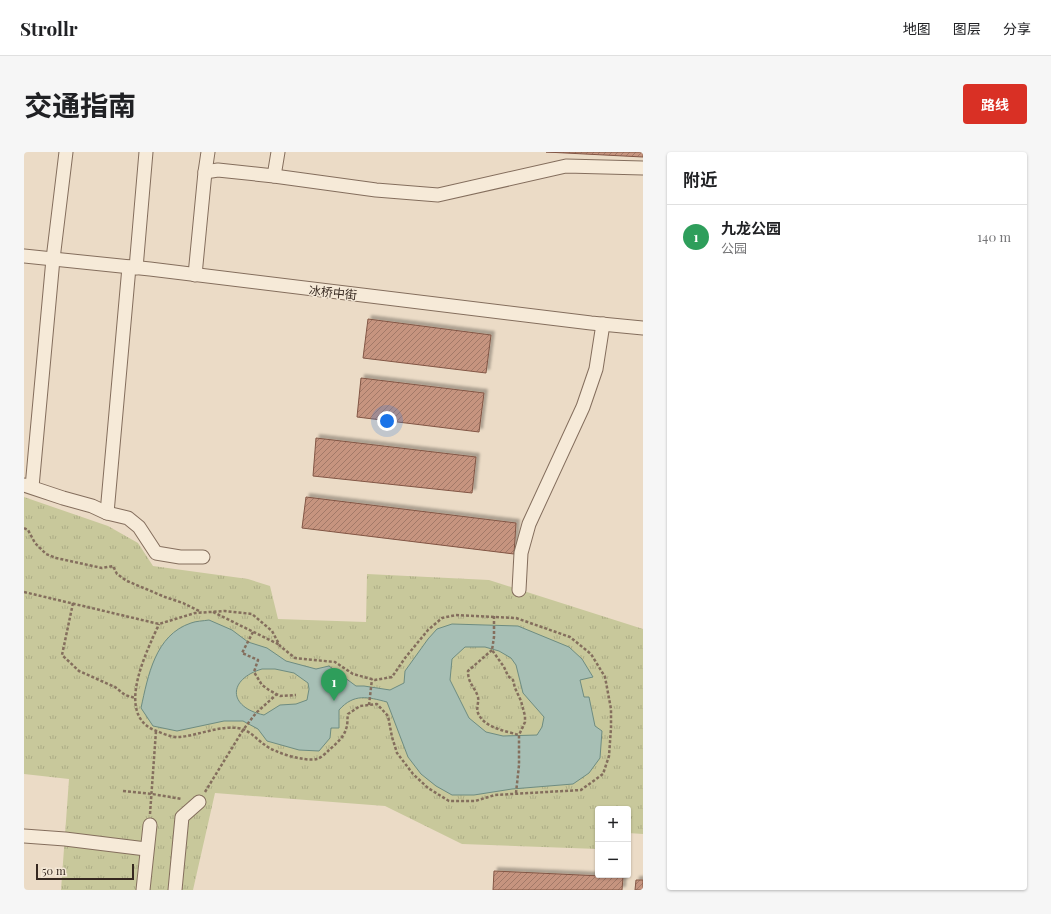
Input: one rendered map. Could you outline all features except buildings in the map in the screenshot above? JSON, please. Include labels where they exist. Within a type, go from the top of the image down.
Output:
[{"type":"street","points":[[66,152],[28,486],[92,506],[107,513],[128,518],[139,528],[156,553],[180,557],[203,557]]},
{"type":"street","points":[[107,513],[146,152]]},
{"type":"street","points":[[195,275],[208,152]]},
{"type":"street","points":[[274,176],[278,152]]},
{"type":"street","points":[[205,172],[218,170],[376,190],[438,195],[566,166],[643,168]]},
{"type":"street","name":"冰桥中街","points":[[24,256],[643,328]]},
{"type":"street","points":[[519,590],[520,553],[529,524],[583,407],[596,369],[603,324]]},
{"type":"street","points":[[175,890],[182,817],[199,802]]},
{"type":"street","points":[[143,890],[146,849],[150,825]]},
{"type":"street","points":[[24,836],[65,839],[146,849]]},
{"type":"path","points":[[24,528],[28,530],[35,542],[46,554],[56,558],[102,568],[113,566],[117,574],[127,581],[183,603],[202,613]]},
{"type":"path","points":[[24,592],[159,624],[195,613],[226,611],[252,614],[272,631],[280,646]]},
{"type":"path","points":[[73,603],[62,655],[80,671],[115,687],[125,695],[135,698]]},
{"type":"path","points":[[159,624],[141,667],[135,698],[138,715],[147,727],[156,731],[179,737],[222,729],[238,728],[251,733],[266,746],[287,755],[304,759],[318,759],[334,746],[346,730],[348,714],[360,706],[377,704],[388,716],[397,753],[413,774],[428,788],[449,801],[475,801],[495,795],[516,793],[581,790],[603,774],[609,756],[611,728],[611,709],[605,677],[591,654],[570,637],[516,618],[456,615],[442,618],[428,630],[405,658],[392,677],[375,680],[353,674],[334,662],[295,658],[280,646],[212,612]]},
{"type":"path","points":[[494,616],[494,637],[492,650],[468,671],[468,678],[478,697],[478,713],[486,723],[503,731],[519,735]]},
{"type":"path","points":[[252,632],[242,653],[258,660],[254,672],[262,685],[280,696],[296,695]]},
{"type":"path","points":[[492,650],[504,667],[508,676],[513,680],[521,701],[525,722],[519,735],[520,765],[516,793]]},
{"type":"path","points":[[369,705],[372,679]]},
{"type":"path","points":[[123,791],[199,802],[256,713],[277,694]]},
{"type":"path","points":[[150,825],[156,731]]},
{"type":"green space","points":[[24,497],[108,526],[138,543],[153,566],[248,579],[270,586],[278,619],[366,622],[367,574],[489,580],[643,629],[643,834],[631,833],[631,806],[595,806],[595,849],[462,844],[385,806],[215,793],[193,890],[61,890],[69,779],[24,774]]},
{"type":"shaded area","points":[[209,620],[232,630],[248,642],[267,648],[286,661],[316,669],[329,666],[356,686],[390,690],[404,683],[405,671],[437,629],[452,624],[518,626],[569,647],[582,659],[593,677],[580,680],[584,697],[589,697],[595,726],[602,731],[600,758],[589,773],[573,784],[512,789],[474,795],[452,795],[436,786],[421,774],[408,757],[387,702],[380,700],[367,698],[356,699],[350,701],[339,710],[339,728],[331,728],[330,738],[319,751],[299,750],[267,741],[258,729],[243,721],[224,721],[177,731],[153,726],[141,708],[150,670],[155,658],[169,637],[179,629],[193,622]],"holes":[[[465,647],[485,647],[499,651],[511,658],[516,665],[523,693],[544,717],[542,727],[537,735],[503,736],[486,732],[469,718],[450,680],[452,659]],[[262,669],[275,669],[294,673],[308,683],[309,689],[307,700],[296,704],[280,705],[264,715],[243,706],[238,700],[236,693],[238,686],[243,679]]]},
{"type":"place","name":"九龙公园","points":[[334,701]]}]
